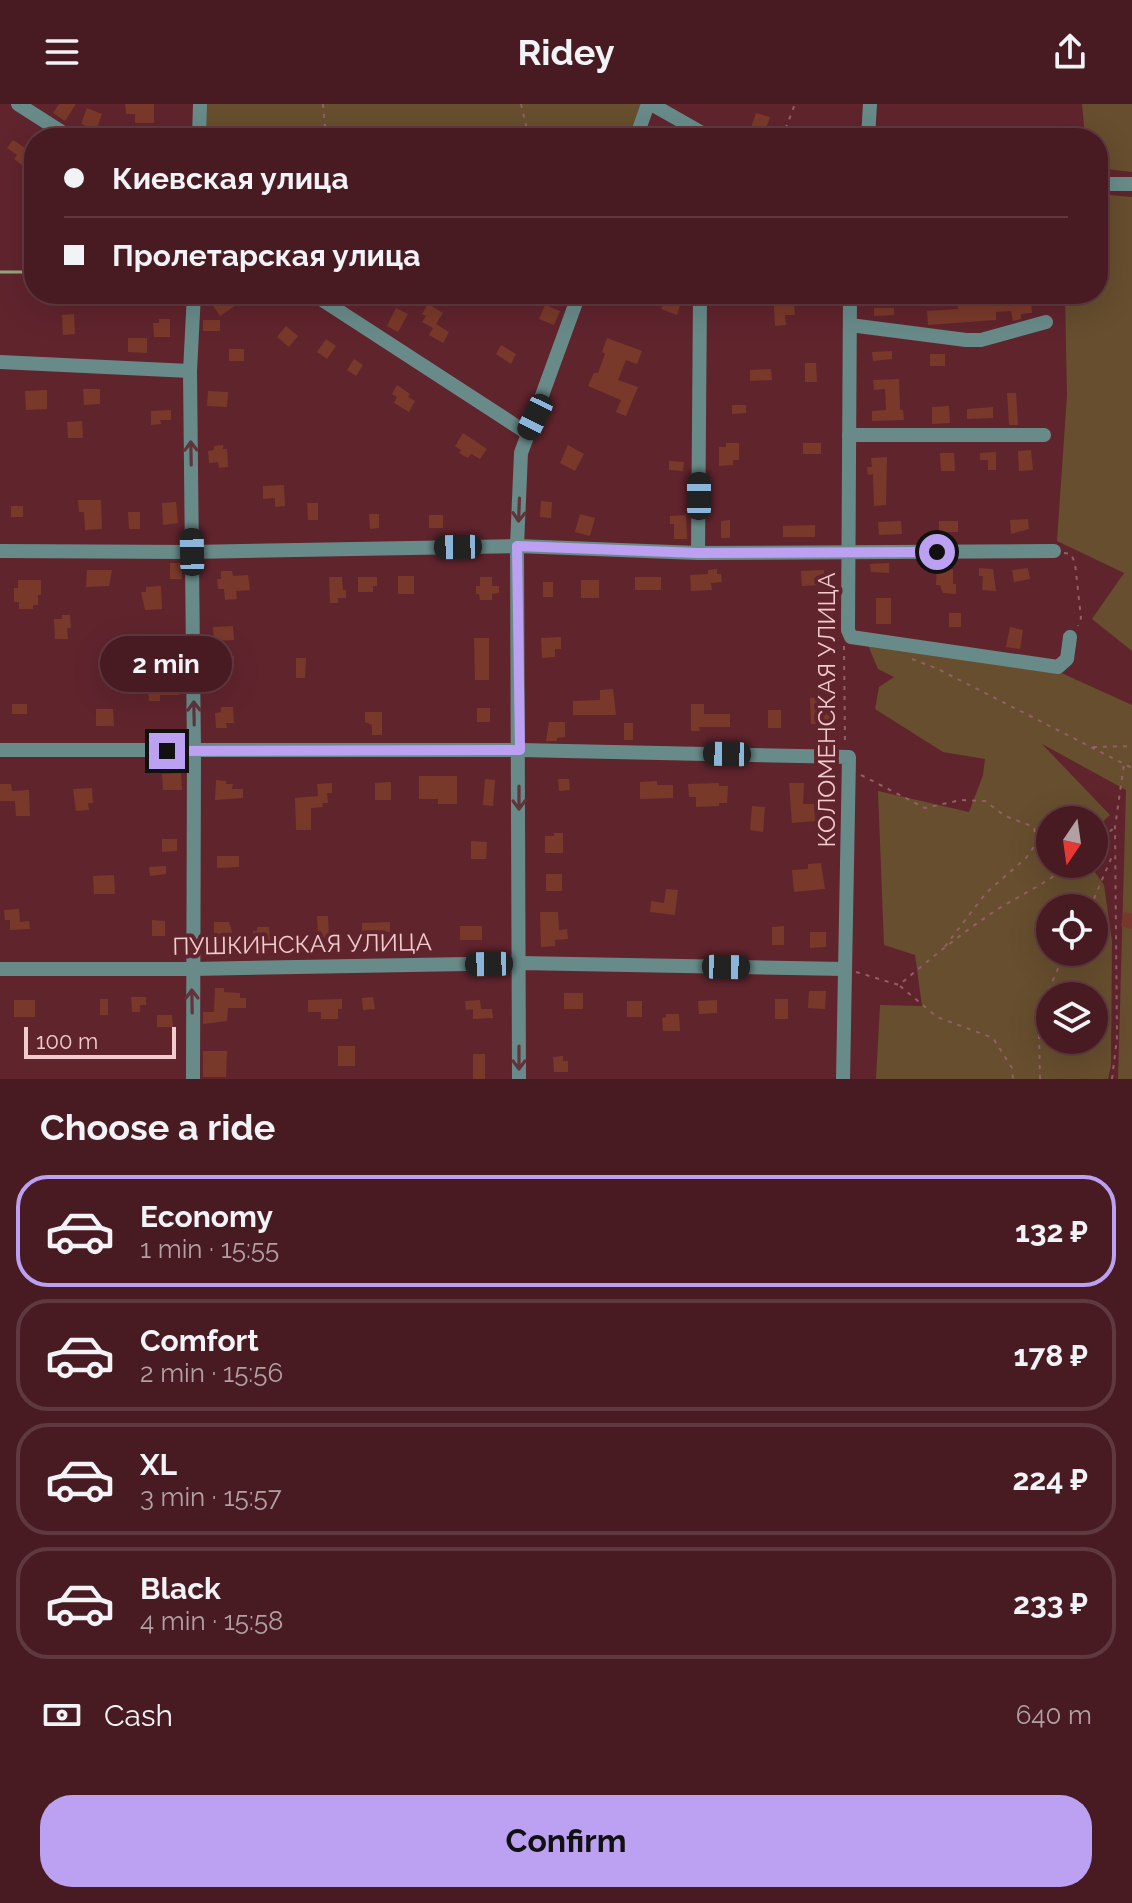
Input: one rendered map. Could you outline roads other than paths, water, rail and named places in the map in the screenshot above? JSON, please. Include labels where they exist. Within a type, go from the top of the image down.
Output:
[{"type":"street","points":[[18,104],[55,128]]},
{"type":"street","points":[[199,128],[200,104]]},
{"type":"street","points":[[640,128],[649,104],[691,128]]},
{"type":"street","points":[[869,128],[870,104]]},
{"type":"street","points":[[193,304],[190,371],[193,1079]]},
{"type":"street","points":[[328,304],[527,433]]},
{"type":"street","points":[[519,1079],[517,546],[521,453],[575,304]]},
{"type":"street","points":[[698,553],[700,304]]},
{"type":"street","name":"КОЛОМЕНСКАЯ УЛИЦА","points":[[850,304],[848,630],[851,637],[1058,667],[1067,659],[1070,637]]},
{"type":"street","points":[[850,325],[981,340],[1046,322]]},
{"type":"street","points":[[0,362],[190,371]]},
{"type":"street","points":[[849,435],[1044,435]]},
{"type":"street","points":[[0,551],[192,552],[517,546],[698,553],[1054,551]]},
{"type":"street","points":[[0,750],[520,750]]},
{"type":"street","name":"КОЛОМЕНСКАЯ УЛИЦА","points":[[520,750],[847,763],[843,1079]]},
{"type":"street","name":"ПУШКИНСКАЯ УЛИЦА","points":[[0,969],[519,963],[845,969]]},
{"type":"waterway","points":[[0,272],[24,272]]}]
